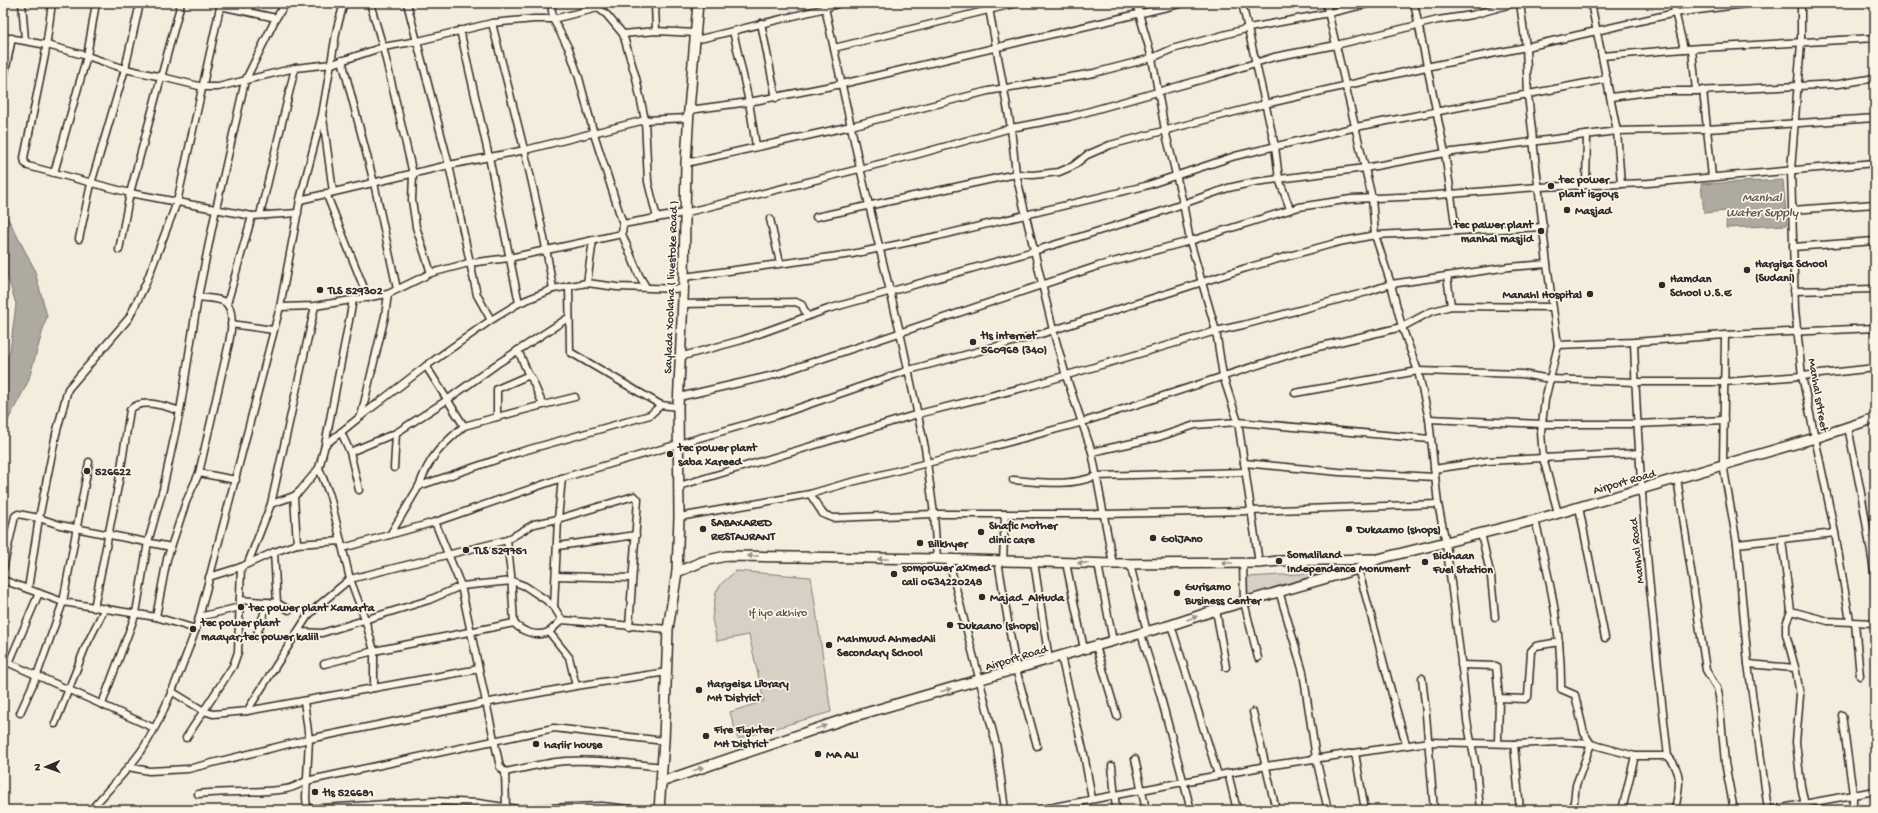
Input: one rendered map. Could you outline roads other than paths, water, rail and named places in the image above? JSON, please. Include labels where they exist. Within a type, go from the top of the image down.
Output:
[{"type":"main road","name":"Saylada Xoolaha ( livestoke Road )","points":[[659,810],[663,767],[668,629],[677,572],[679,517],[678,396],[684,278],[684,213],[688,114],[698,3]]},
{"type":"main road","name":"Airport Road","points":[[677,572],[704,561],[726,556],[937,559],[949,561],[1098,564],[1259,563],[1279,561],[1378,559],[1446,543],[1481,532],[1535,520],[1814,438],[1875,418]]},
{"type":"main road","name":"Airport Road","points":[[661,782],[845,719],[980,681],[1084,649],[1172,625],[1279,591],[1358,569],[1378,559]]},
{"type":"street","points":[[22,3],[25,40]]},
{"type":"street","points":[[52,3],[47,45],[24,163],[28,166],[91,184],[130,193],[252,216],[298,213]]},
{"type":"street","points":[[54,173],[87,56],[96,3]]},
{"type":"street","points":[[79,239],[91,184],[125,69],[140,3]]},
{"type":"street","points":[[119,250],[130,193],[181,3]]},
{"type":"street","points":[[248,11],[251,3]]},
{"type":"street","points":[[102,704],[136,613],[148,542],[163,488],[180,412],[198,297],[245,81],[276,18],[286,3]]},
{"type":"street","points":[[91,810],[143,747],[154,728],[171,691],[196,629],[280,307],[300,200],[322,115],[337,28],[344,3]]},
{"type":"street","points":[[370,3],[383,47],[413,174],[413,217],[431,273]]},
{"type":"street","points":[[407,3],[449,165],[477,295],[490,320]]},
{"type":"street","points":[[550,3],[553,19],[569,49],[579,78],[594,134],[623,224],[622,234],[639,275],[646,287]]},
{"type":"street","points":[[655,3],[656,31]]},
{"type":"street","points":[[623,34],[656,31],[696,36],[733,31],[840,3]]},
{"type":"street","points":[[988,3],[1011,128],[1016,174],[1027,215],[1053,330],[1066,376],[1092,452],[1113,564]]},
{"type":"street","points":[[834,48],[1017,3]]},
{"type":"street","points":[[1136,3],[1152,58],[1165,130],[1183,203],[1190,241],[1216,331],[1223,376],[1238,422],[1259,563]]},
{"type":"street","points":[[300,200],[449,165],[526,150],[645,120],[688,114],[776,98],[842,84],[1139,15],[1184,3]]},
{"type":"street","points":[[1242,3],[1275,146],[1279,179],[1290,209]]},
{"type":"street","points":[[1326,3],[1372,198],[1374,235],[1391,284],[1402,326],[1418,371],[1430,419],[1430,439],[1438,504],[1446,543],[1470,742],[1476,767],[1480,810]]},
{"type":"street","points":[[686,163],[756,146],[851,126],[1003,89],[1094,73],[1152,58],[1172,49],[1249,28],[1329,13],[1371,3]]},
{"type":"street","points":[[1414,3],[1426,67],[1445,153],[1456,231]]},
{"type":"street","points":[[623,224],[684,213],[915,155],[1011,128],[1069,117],[1274,57],[1336,45],[1418,25],[1472,15],[1515,3]]},
{"type":"street","points":[[1520,3],[1526,47],[1528,95],[1538,187],[1558,345],[1542,424],[1543,458],[1558,513]]},
{"type":"street","points":[[1591,3],[1617,131],[1621,184]]},
{"type":"street","points":[[1673,3],[1684,49]]},
{"type":"street","points":[[816,217],[1016,174],[1033,175],[1059,172],[1073,166],[1087,155],[1110,145],[1265,104],[1346,85],[1526,47],[1675,13],[1753,3]]},
{"type":"street","name":"Manhal srtreet","points":[[1801,3],[1801,43],[1792,170],[1794,291],[1802,376],[1853,622],[1860,676]]},
{"type":"street","points":[[28,589],[39,518],[56,434],[68,388],[129,318],[146,283],[177,202],[221,4],[276,18]]},
{"type":"street","points":[[3,37],[47,45],[87,56],[125,69],[203,87],[218,87],[295,68],[332,64],[383,47],[418,41],[492,23],[534,19],[553,19],[598,6],[623,34],[636,78],[645,120],[648,182],[657,218]]},
{"type":"street","points":[[825,6],[860,168],[900,332],[918,414],[934,514],[937,559]]},
{"type":"street","points":[[492,23],[526,150],[547,250],[553,289]]},
{"type":"street","points":[[761,23],[776,98]]},
{"type":"street","points":[[460,30],[489,157],[519,303]]},
{"type":"street","points":[[733,31],[749,102],[756,146]]},
{"type":"street","points":[[3,82],[12,38]]},
{"type":"street","points":[[1602,56],[1684,49],[1875,38]]},
{"type":"street","points":[[1692,49],[1707,129],[1712,178]]},
{"type":"street","points":[[342,60],[374,183],[397,289]]},
{"type":"street","points":[[260,215],[295,68]]},
{"type":"street","points":[[1611,97],[1656,90],[1699,90],[1839,84],[1875,78]]},
{"type":"street","points":[[684,278],[852,254],[880,248],[1027,215],[1145,186],[1235,156],[1356,127],[1607,79]]},
{"type":"street","points":[[322,115],[334,192]]},
{"type":"street","points":[[680,357],[742,340],[808,316],[1034,251],[1160,212],[1228,188],[1255,182],[1365,168],[1445,153],[1617,131],[1707,129],[1875,118]]},
{"type":"street","points":[[1586,185],[1587,135]]},
{"type":"street","points":[[678,396],[774,375],[1098,266],[1190,241],[1299,206],[1351,199],[1712,178],[1875,163]]},
{"type":"street","points":[[326,193],[368,298]]},
{"type":"street","points":[[1792,210],[1875,204]]},
{"type":"street","points":[[227,304],[252,216]]},
{"type":"street","points":[[770,219],[780,264]]},
{"type":"street","points":[[209,577],[242,567],[274,552],[297,544],[342,545],[390,535],[435,522],[562,478],[778,415],[908,370],[1053,330],[1246,268],[1339,242],[1374,235],[1544,227]]},
{"type":"street","points":[[280,307],[315,306],[388,294],[431,273],[469,263],[509,258],[622,234]]},
{"type":"street","points":[[588,283],[593,240]]},
{"type":"street","points":[[1793,248],[1875,241]]},
{"type":"street","points":[[679,486],[918,414],[1066,376],[1216,331],[1367,292],[1391,284],[1509,267],[1547,264]]},
{"type":"street","points":[[1447,276],[1451,306]]},
{"type":"street","points":[[325,445],[426,366],[490,320],[519,303],[553,289],[588,283],[617,287],[683,289]]},
{"type":"street","points":[[569,286],[568,318],[570,352],[661,405],[678,408]]},
{"type":"street","points":[[1794,291],[1875,289]]},
{"type":"street","points":[[361,416],[385,316],[388,294]]},
{"type":"street","points":[[156,617],[167,559],[186,502],[200,473],[230,343],[230,309],[227,304],[223,301],[198,297]]},
{"type":"street","points":[[271,504],[294,496],[319,468],[325,445],[353,300]]},
{"type":"street","points":[[682,304],[796,302],[802,305],[808,316]]},
{"type":"street","points":[[248,563],[271,504],[315,306]]},
{"type":"street","points":[[679,517],[810,494],[1083,422],[1301,350],[1402,326],[1430,312],[1451,306],[1552,307]]},
{"type":"street","points":[[350,452],[396,433],[568,318]]},
{"type":"street","points":[[231,324],[273,330]]},
{"type":"street","points":[[1558,345],[1875,328]]},
{"type":"street","points":[[1725,335],[1723,464],[1738,544],[1748,664],[1769,810],[1806,807],[1853,794],[1875,791]]},
{"type":"street","name":"Manhal Road","points":[[1634,342],[1641,489],[1658,681],[1668,756]]},
{"type":"street","points":[[518,350],[543,405]]},
{"type":"street","points":[[426,366],[464,426]]},
{"type":"street","points":[[1295,393],[1418,371],[1522,374],[1550,379],[1635,382],[1724,382],[1802,376],[1875,368]]},
{"type":"street","points":[[497,417],[498,389],[529,376]]},
{"type":"street","points":[[390,535],[419,486],[426,467],[434,455],[464,426],[575,397]]},
{"type":"street","points":[[94,608],[109,533],[130,410],[134,406],[161,405],[180,412]]},
{"type":"street","points":[[419,486],[516,453],[650,415],[661,405]]},
{"type":"street","points":[[1430,419],[1542,424],[1638,424],[1724,420]]},
{"type":"street","points":[[1092,452],[1159,437],[1195,425],[1238,422],[1430,439]]},
{"type":"street","points":[[1848,427],[1862,498],[1875,578]]},
{"type":"street","points":[[341,432],[350,452],[359,490]]},
{"type":"street","points":[[394,468],[396,433]]},
{"type":"street","points":[[1434,469],[1487,461],[1640,453]]},
{"type":"street","points":[[20,713],[37,676],[63,602],[89,462]]},
{"type":"street","points":[[1244,464],[1339,472],[1435,477]]},
{"type":"street","points":[[319,468],[330,496],[350,579],[365,618],[374,651],[374,688]]},
{"type":"street","points":[[1013,480],[1069,484],[1096,476],[1246,472]]},
{"type":"street","points":[[200,473],[236,480]]},
{"type":"street","points":[[554,606],[558,546],[558,519],[562,478]]},
{"type":"street","points":[[1677,478],[1706,670],[1717,688],[1719,696],[1725,763],[1734,810]]},
{"type":"street","points":[[810,494],[824,514],[832,518],[934,514],[1103,514],[1251,511],[1438,504]]},
{"type":"street","points":[[294,496],[297,544]]},
{"type":"street","points":[[247,711],[312,611],[350,579],[507,540],[532,525],[558,519],[634,496],[638,499],[629,627]]},
{"type":"street","points":[[1579,507],[1605,638]]},
{"type":"street","points":[[3,569],[15,516],[18,514],[39,518],[60,525],[109,533],[171,547]]},
{"type":"street","points":[[1005,514],[1000,562],[1016,669],[1037,746]]},
{"type":"street","points":[[1535,520],[1554,602],[1559,642],[1562,689],[1575,695],[1584,733],[1591,744]]},
{"type":"street","points":[[435,522],[461,586],[499,764],[505,772],[506,807]]},
{"type":"street","points":[[1481,532],[1491,577],[1495,617]]},
{"type":"street","points":[[1738,544],[1835,533]]},
{"type":"street","points":[[558,546],[636,535]]},
{"type":"street","points":[[507,540],[512,581],[514,623]]},
{"type":"street","points":[[1782,540],[1791,611],[1786,624],[1786,634],[1800,695],[1796,742],[1801,786],[1806,807]]},
{"type":"street","points":[[274,552],[277,603]]},
{"type":"street","points":[[949,561],[997,748],[1005,810]]},
{"type":"street","points":[[1034,562],[1049,660]]},
{"type":"street","points":[[1066,563],[1084,649]]},
{"type":"street","points":[[1243,563],[1244,602],[1258,658]]},
{"type":"street","points":[[1098,564],[1113,641]]},
{"type":"street","points":[[1130,564],[1144,633],[1191,810]]},
{"type":"street","points":[[186,738],[233,666],[238,652],[242,567]]},
{"type":"street","points":[[1358,569],[1379,641],[1386,675],[1406,744]]},
{"type":"street","points":[[556,576],[632,578]]},
{"type":"street","points":[[3,580],[63,602],[156,617],[196,629]]},
{"type":"street","points":[[299,632],[322,633],[365,618],[429,600],[461,586],[512,581],[525,586],[554,606],[562,620]]},
{"type":"street","points":[[1279,591],[1302,672],[1316,758],[1328,810]]},
{"type":"street","points":[[38,593],[6,662],[154,728]]},
{"type":"street","points":[[240,600],[277,603],[289,610]]},
{"type":"street","points":[[256,637],[268,602]]},
{"type":"street","points":[[199,617],[240,607]]},
{"type":"street","points":[[55,724],[85,648],[105,608]]},
{"type":"street","points":[[1216,610],[1226,667]]},
{"type":"street","points":[[1791,611],[1818,619],[1875,623]]},
{"type":"street","points":[[324,664],[374,651],[514,623],[525,631],[539,633],[549,632],[562,620],[629,627],[668,629]]},
{"type":"street","points":[[1172,625],[1218,775]]},
{"type":"street","points":[[549,632],[569,656],[576,686]]},
{"type":"street","points":[[1499,698],[1524,699],[1528,697],[1531,651],[1536,646],[1559,642]]},
{"type":"street","points":[[1096,646],[1117,716]]},
{"type":"street","points":[[1061,656],[1084,754],[1092,799]]},
{"type":"street","points":[[1748,664],[1795,668]]},
{"type":"street","points":[[1461,665],[1496,666],[1499,698],[1498,743]]},
{"type":"street","points":[[171,691],[204,711],[214,714],[247,711],[479,669]]},
{"type":"street","points":[[128,767],[149,771],[188,769],[309,739],[485,703],[576,686],[667,672]]},
{"type":"street","points":[[1422,678],[1434,810]]},
{"type":"street","points":[[304,701],[309,739],[306,781],[307,809],[435,801],[478,802],[518,810],[602,806],[637,810]]},
{"type":"street","points":[[1253,712],[1276,810]]},
{"type":"street","points":[[1842,715],[1853,794],[1853,810]]},
{"type":"street","points":[[198,794],[288,789],[306,781],[554,728],[664,740]]},
{"type":"street","points":[[1038,810],[1053,809],[1141,789],[1266,766],[1406,744],[1429,742],[1514,744],[1562,742],[1591,744],[1635,756],[1668,756],[1675,764],[1679,772],[1679,790],[1675,810]]},
{"type":"street","points":[[1514,744],[1520,810]]},
{"type":"street","points":[[1573,810],[1576,785],[1591,744]]},
{"type":"street","points":[[1355,753],[1365,810]]},
{"type":"street","points":[[1622,810],[1635,756]]},
{"type":"street","points":[[1135,759],[1146,810]]},
{"type":"street","points":[[505,772],[548,763],[568,761],[599,761],[663,767]]},
{"type":"street","points":[[1112,766],[1116,810]]},
{"type":"street","points":[[1228,773],[1237,810]]},
{"type":"street","points":[[1080,802],[1080,810]]},
{"type":"water","name":"Manhal Water Supply","points":[[1783,180],[1787,225],[1726,228],[1727,211],[1704,213],[1701,184]]},
{"type":"water","points":[[3,209],[34,268],[47,316],[28,382],[3,430],[3,367],[10,351],[16,304],[3,262]]},
{"type":"place","name":"tec power plant isgoys","points":[[1551,186]]},
{"type":"place","name":"Masjad","points":[[1567,210]]},
{"type":"place","name":"tec pawer plant manhal masjid","points":[[1541,231]]},
{"type":"place","name":"Hargisa School (Sudani)","points":[[1747,270]]},
{"type":"place","name":"Hamdan School U.S.E","points":[[1662,285]]},
{"type":"place","name":"TLS 529302","points":[[320,290]]},
{"type":"place","name":"Manahl Hospital","points":[[1590,294]]},
{"type":"place","name":"tls internet 560968 (340)","points":[[973,342]]},
{"type":"place","name":"tec power plant saba xareed","points":[[670,454]]},
{"type":"place","name":"526622","points":[[87,471]]},
{"type":"place","name":"SABAXARED RESTAURANT","points":[[703,529]]},
{"type":"place","name":"Dukaamo (shops)","points":[[1349,529]]},
{"type":"place","name":"Shafic Mother clinic care","points":[[981,532]]},
{"type":"place","name":"GolJAno","points":[[1153,538]]},
{"type":"place","name":"Bilkhyer","points":[[920,543]]},
{"type":"place","name":"TLS 529751","points":[[466,550]]},
{"type":"place","name":"Somaliland Independence Monument","points":[[1279,561]]},
{"type":"place","name":"Bidhaan Fuel Station","points":[[1425,562]]},
{"type":"place","name":"sompower axmed cali 0634220248","points":[[894,574]]},
{"type":"place","name":"Gurisamo Business Center","points":[[1177,593]]},
{"type":"place","name":"Majad_AlHuda","points":[[982,597]]},
{"type":"place","name":"tec power plant xamarta","points":[[241,607]]},
{"type":"place","name":"Dukaano (shops)","points":[[950,625]]},
{"type":"place","name":"tec power plant maayar;tec power kaliil","points":[[193,629]]},
{"type":"place","name":"Mahmuud AhmedAli Secondary School","points":[[829,645]]},
{"type":"place","name":"Hargeisa Library MH District","points":[[699,690]]},
{"type":"place","name":"Fire Fighter MH District","points":[[706,736]]},
{"type":"place","name":"hariir house","points":[[536,744]]},
{"type":"place","name":"MA ALI","points":[[818,754]]},
{"type":"place","name":"tls 526681","points":[[315,792]]},
{"type":"park label","name":"If iyo akhiro","points":[[778,612]]}]
